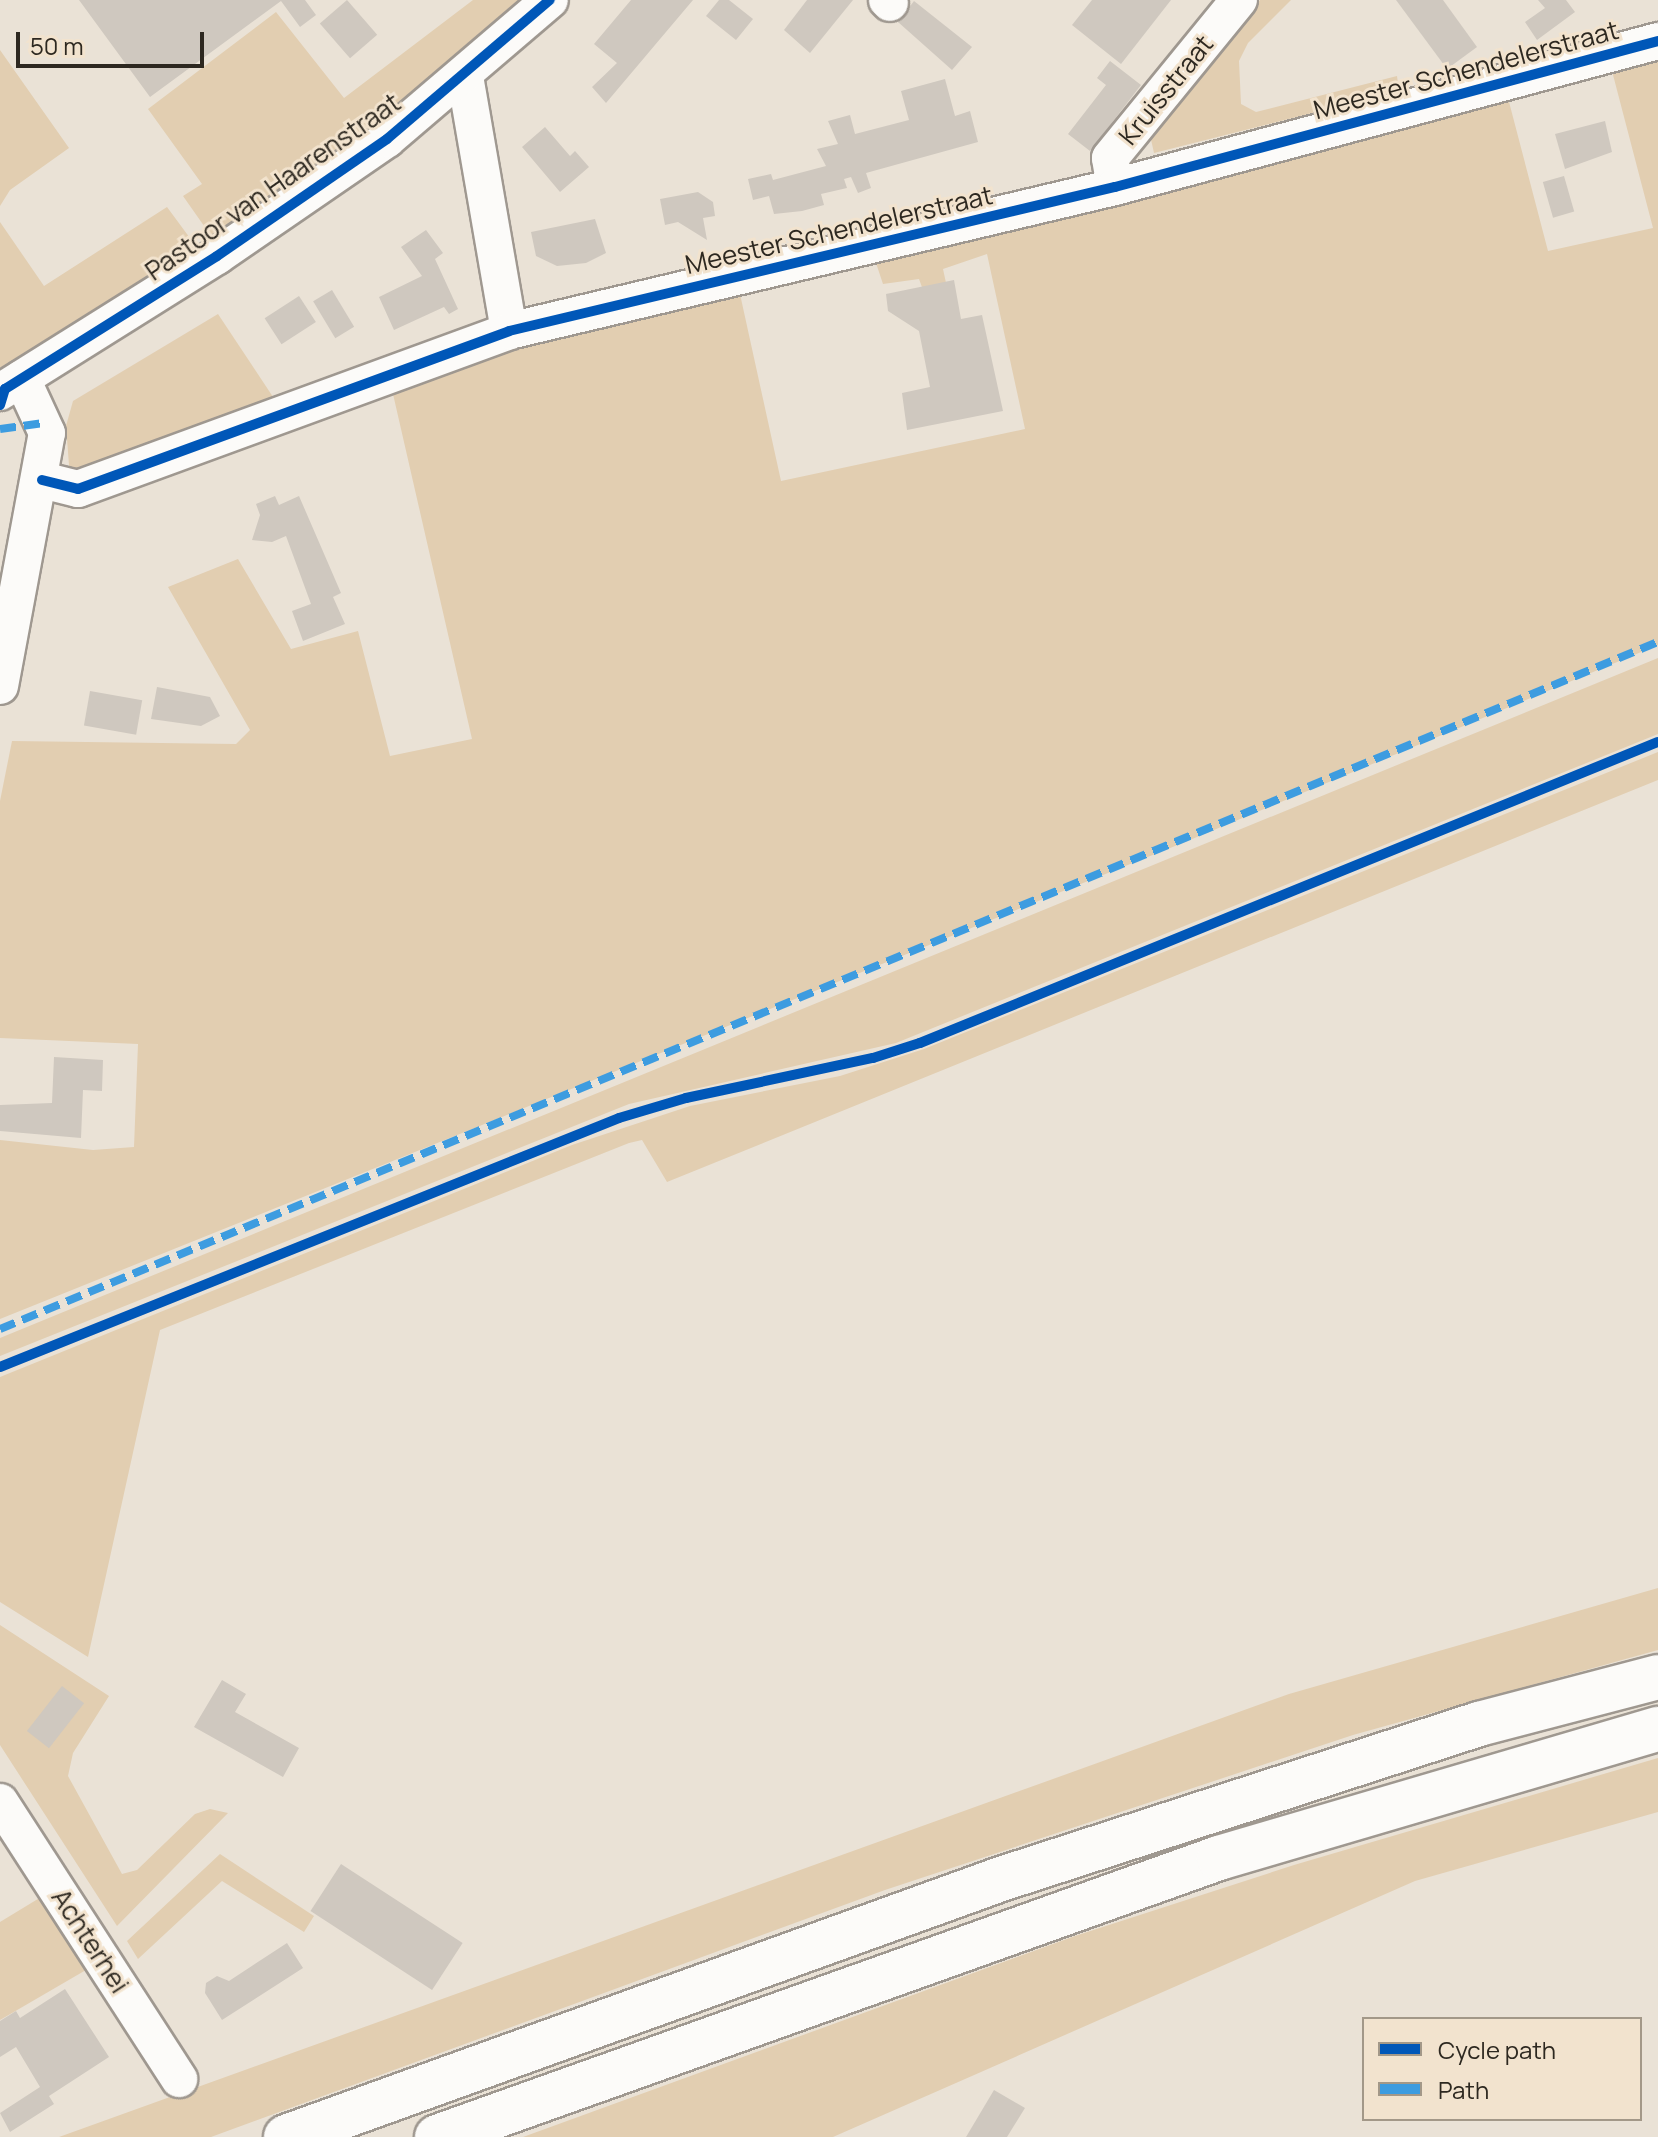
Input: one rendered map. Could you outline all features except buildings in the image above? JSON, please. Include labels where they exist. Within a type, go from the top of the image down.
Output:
[{"type":"highway","points":[[286,2137],[1001,1879],[1479,1724],[1658,1677]]},
{"type":"highway","points":[[437,2137],[1219,1858],[1658,1729]]},
{"type":"street","name":"Pastoor van Haarenstraat","points":[[11,385],[243,238],[387,139],[465,76],[550,0]]},
{"type":"street","name":"Kruisstraat","points":[[1115,187],[1110,158],[1239,0]]},
{"type":"street","name":"Meester Schendelerstraat","points":[[42,480],[78,489],[509,331],[1115,187],[1658,41]]},
{"type":"street","points":[[465,76],[509,331]]},
{"type":"street","points":[[0,686],[42,480],[47,433],[11,385]]},
{"type":"street","name":"Achterhei","points":[[0,1802],[179,2079]]},
{"type":"shaded area","points":[[473,0],[533,0],[436,87],[216,243],[183,196],[202,184],[148,109],[276,12],[344,98]]},
{"type":"shaded area","points":[[1260,0],[1291,0],[1248,43],[1239,61],[1241,104],[1256,112],[1397,76],[1399,91],[1154,153],[1150,135]]},
{"type":"shaded area","points":[[0,50],[69,148],[10,190],[0,206]]},
{"type":"shaded area","points":[[1658,60],[1658,645],[1185,842],[0,1319],[0,1140],[93,1150],[134,1147],[138,1044],[0,1038],[0,801],[12,741],[236,744],[250,730],[168,587],[238,559],[291,649],[358,631],[390,756],[472,739],[393,394],[509,350],[740,294],[781,481],[1025,429],[987,254],[943,269],[948,292],[926,298],[919,279],[883,284],[875,260],[1508,98],[1548,251],[1653,228],[1612,71]]},
{"type":"shaded area","points":[[167,207],[201,253],[14,370],[0,367],[0,222],[44,286]]},
{"type":"shaded area","points":[[218,314],[279,406],[70,478],[66,426],[73,401]]},
{"type":"shaded area","points":[[1658,658],[1658,734],[896,1043],[629,1104],[0,1356],[0,1338]]},
{"type":"shaded area","points":[[1658,752],[1658,780],[667,1182],[642,1140],[629,1143],[160,1330],[88,1657],[0,1602],[0,1377],[572,1145],[690,1106],[840,1076],[924,1049]]},
{"type":"shaded area","points":[[1658,1588],[1658,1650],[1353,1735],[885,1890],[211,2137],[59,2137],[1289,1694]]},
{"type":"shaded area","points":[[0,1625],[109,1696],[73,1753],[68,1776],[122,1874],[137,1870],[195,1814],[210,1809],[228,1813],[117,1926],[0,1745]]},
{"type":"shaded area","points":[[1658,1758],[1658,1812],[1415,1881],[833,2137],[523,2137],[1075,1936],[1294,1865]]},
{"type":"shaded area","points":[[220,1854],[314,1916],[304,1932],[222,1881],[138,1959],[127,1941]]},
{"type":"shaded area","points":[[51,1891],[98,1963],[0,2020],[0,1922]]},
{"type":"marked path","points":[[0,429],[44,423]]},
{"type":"marked path","points":[[0,1329],[1658,642]]},
{"type":"cycle path","points":[[0,405],[5,389],[217,256],[387,139],[550,0]]},
{"type":"cycle path","points":[[42,480],[78,489],[509,331],[1115,187],[1658,41]]},
{"type":"cycle path","points":[[0,1367],[619,1118],[686,1098],[873,1058],[920,1043],[1658,742]]}]
